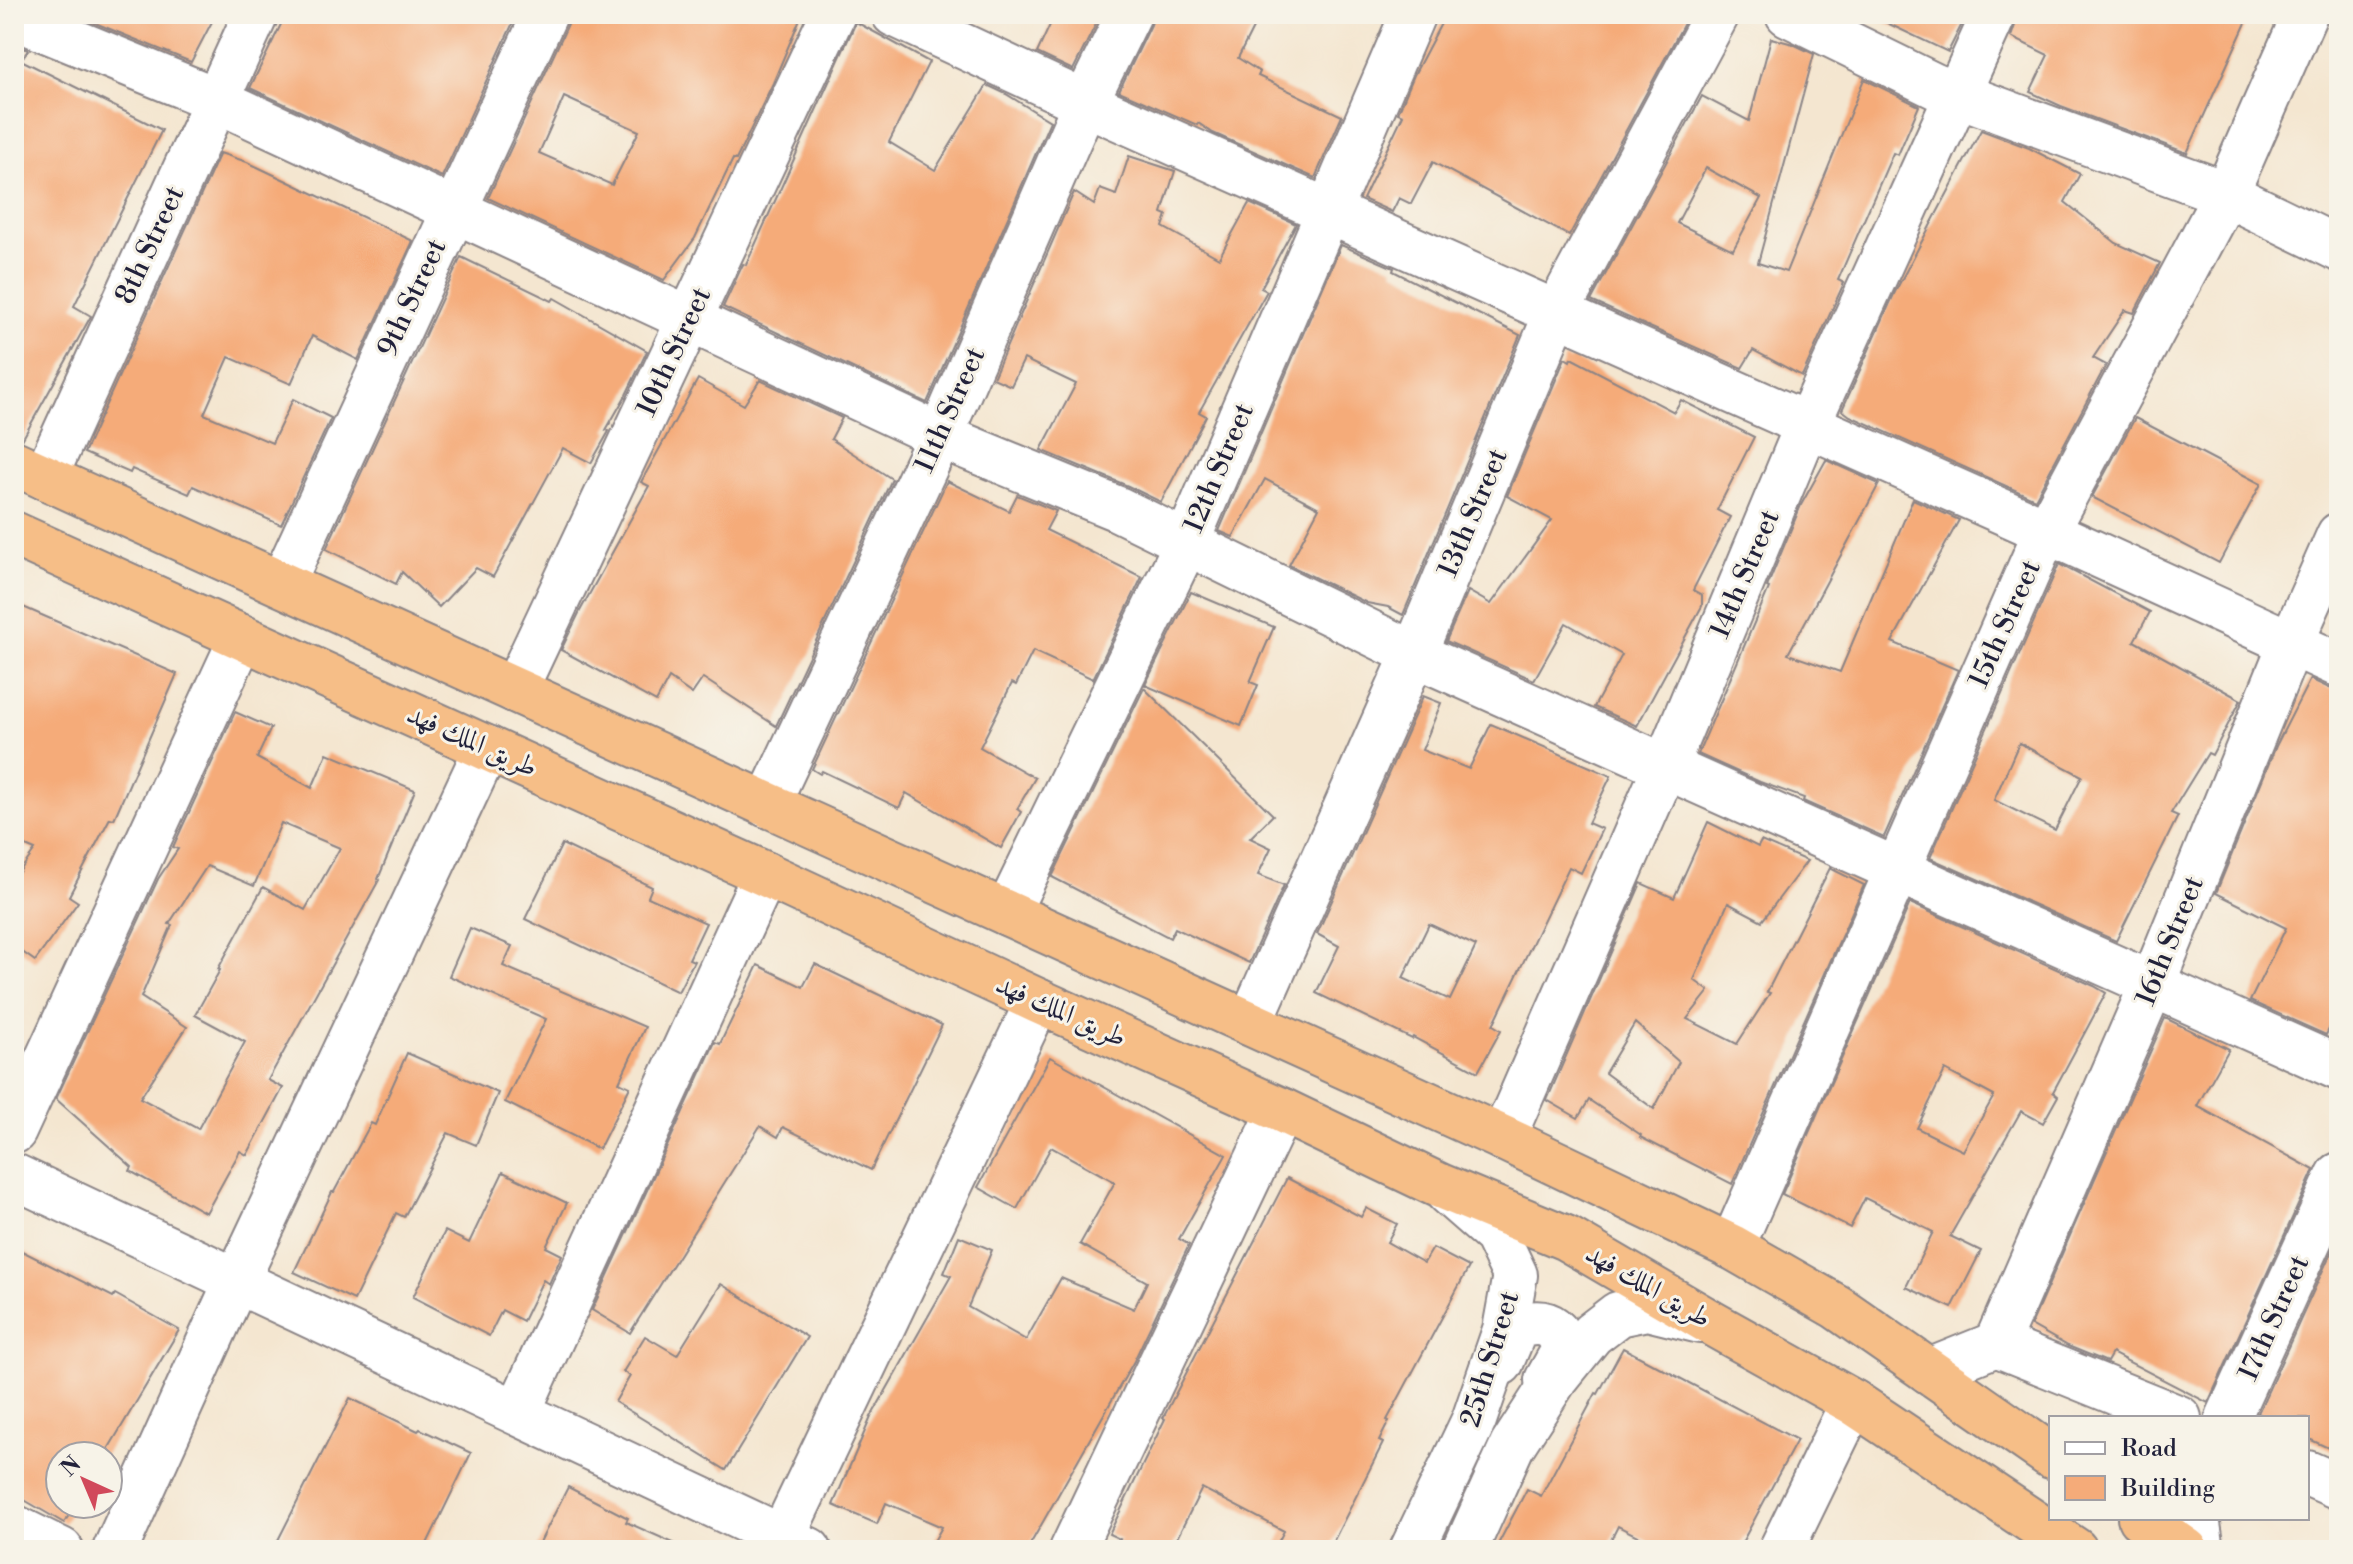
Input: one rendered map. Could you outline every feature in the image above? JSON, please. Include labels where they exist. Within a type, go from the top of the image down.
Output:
[{"type":"highway","points":[[29,470],[1503,1138],[1732,1247],[1837,1307],[2049,1455]]},
{"type":"highway","name":"طريق الملك فهد","points":[[14,534],[765,874],[1440,1186],[1566,1238],[1853,1402],[2073,1549]]},
{"type":"highway","points":[[2143,1520],[2186,1550]]},
{"type":"street","name":"8th Street","points":[[29,470],[217,100],[256,14]]},
{"type":"street","name":"9th Street","points":[[282,584],[545,14]]},
{"type":"street","name":"10th Street","points":[[515,690],[833,14]]},
{"type":"street","points":[[894,14],[1085,103],[1330,210],[2339,665]]},
{"type":"street","name":"11th Street","points":[[767,805],[940,436],[1085,103],[1129,14]]},
{"type":"street","name":"12th Street","points":[[1007,913],[1186,544],[1413,14]]},
{"type":"street","name":"13th Street","points":[[1250,1023],[1414,654],[1557,312],[1717,14]]},
{"type":"street","points":[[1788,14],[1935,86],[2226,194],[2339,249]]},
{"type":"street","name":"14th Street","points":[[1503,1138],[1665,767],[1807,426],[1994,14]]},
{"type":"street","name":"15th Street","points":[[1732,1247],[2046,531],[2226,194],[2305,14]]},
{"type":"street","points":[[14,17],[217,100],[940,436],[1118,509],[1414,654],[2339,1068]]},
{"type":"street","name":"16th Street","points":[[1996,1344],[2152,985],[2291,643],[2339,535]]},
{"type":"street","points":[[14,1131],[242,637]]},
{"type":"street","points":[[115,1550],[237,1280],[487,748]]},
{"type":"street","points":[[518,1412],[765,874]]},
{"type":"street","points":[[14,1176],[518,1412],[789,1546],[1038,1001]]},
{"type":"street","points":[[1072,1550],[1281,1110]]},
{"type":"street","name":"17th Street","points":[[2229,1416],[2339,1175]]},
{"type":"street","name":"25th Street","points":[[1412,1550],[1474,1420],[1505,1330],[1515,1275],[1496,1235],[1440,1186]]},
{"type":"street","name":"25th Street","points":[[1465,1550],[1512,1446],[1554,1381],[1592,1334],[1618,1314],[1647,1308],[1713,1324]]},
{"type":"street","points":[[1474,1420],[1493,1390],[1504,1351],[1516,1327],[1531,1322],[1547,1324],[1560,1332],[1565,1348],[1512,1446]]},
{"type":"street","points":[[1929,1371],[1996,1344],[2174,1416]]},
{"type":"street","points":[[1781,1550],[1853,1402]]},
{"type":"street","points":[[2309,1474],[2339,1487]]},
{"type":"street","points":[[2197,1520],[2202,1550]]},
{"type":"street","points":[[14,1527],[61,1550]]},
{"type":"building","points":[[73,14],[216,14],[191,62]]},
{"type":"building","points":[[286,14],[517,14],[442,177],[250,88]]},
{"type":"building","points":[[570,14],[802,14],[736,160],[733,159],[695,238],[664,280],[488,198]],"holes":[[[564,97],[639,131],[612,185],[539,153]]]},
{"type":"building","points":[[1055,14],[1101,14],[1073,70],[1037,53]]},
{"type":"building","points":[[1154,14],[1260,14],[1238,58],[1260,72],[1258,76],[1342,116],[1315,178],[1213,133],[1198,123],[1119,91]]},
{"type":"building","points":[[1446,14],[1689,14],[1569,236],[1433,162],[1411,204],[1399,198],[1392,212],[1363,199],[1403,115],[1398,113],[1414,75]]},
{"type":"building","points":[[1868,14],[1967,14],[1948,52]]},
{"type":"building","points":[[2019,14],[2250,14],[2187,153],[2030,92],[2048,55],[2011,37]]},
{"type":"building","points":[[856,22],[929,62],[889,142],[935,170],[987,85],[1050,121],[927,403],[723,307],[743,264],[746,265]]},
{"type":"building","points":[[1771,38],[1814,54],[1758,263],[1786,272],[1864,79],[1919,106],[1898,155],[1893,153],[1838,280],[1844,283],[1802,376],[1753,350],[1742,368],[1591,301],[1702,96],[1749,121]],"holes":[[[1706,168],[1761,198],[1733,250],[1677,223]]]},
{"type":"building","points":[[14,44],[28,50],[21,60],[162,130],[74,306],[91,316],[22,440],[14,438]]},
{"type":"building","points":[[1981,130],[2029,148],[2080,174],[2065,202],[2116,243],[2160,263],[2134,313],[2125,310],[2093,358],[2106,365],[2035,499],[1842,410],[1895,292]]},
{"type":"building","points":[[220,153],[247,162],[413,241],[358,360],[312,336],[291,384],[229,357],[204,414],[272,443],[293,399],[331,418],[281,525],[193,486],[189,494],[132,469],[130,473],[84,453]]},
{"type":"building","points":[[1129,156],[1175,171],[1162,213],[1167,215],[1163,227],[1219,258],[1249,203],[1296,224],[1261,288],[1267,291],[1199,412],[1206,416],[1161,502],[1041,450],[1076,384],[1024,359],[1011,386],[993,378],[1074,192],[1094,205],[1100,189],[1116,195]]},
{"type":"building","points":[[1341,245],[1394,268],[1393,271],[1520,335],[1403,615],[1388,607],[1367,603],[1289,565],[1319,508],[1265,479],[1233,537],[1219,531]]},
{"type":"building","points":[[461,257],[552,301],[554,298],[647,351],[591,463],[563,448],[493,577],[476,568],[439,607],[402,572],[396,584],[326,549]]},
{"type":"building","points":[[1565,358],[1570,361],[1571,358],[1674,412],[1681,400],[1754,437],[1717,510],[1730,517],[1693,590],[1702,595],[1702,606],[1637,726],[1594,707],[1622,655],[1566,623],[1534,680],[1446,641],[1468,591],[1491,604],[1552,520],[1507,496]]},
{"type":"building","points":[[698,379],[744,405],[760,380],[842,418],[831,439],[892,479],[776,726],[703,678],[692,694],[669,678],[656,702],[561,650],[649,486],[641,482]]},
{"type":"building","points":[[2135,418],[2261,484],[2219,563],[2092,497]]},
{"type":"building","points":[[1826,460],[1879,484],[1788,654],[1840,672],[1913,499],[1959,520],[1892,642],[1958,670],[1884,837],[1803,801],[1804,798],[1698,754],[1801,505]]},
{"type":"building","points":[[947,481],[1009,511],[1017,495],[1056,511],[1046,530],[1142,577],[1093,679],[1033,651],[1016,685],[1012,683],[980,747],[1035,778],[1017,809],[1021,812],[1001,848],[906,793],[899,808],[812,769]]},
{"type":"building","points":[[2059,564],[2150,612],[2134,641],[2241,700],[2212,755],[2208,753],[2171,813],[2178,816],[2116,941],[1930,858]],"holes":[[[2019,743],[2082,776],[2055,830],[1994,800]]]},
{"type":"building","points":[[1191,592],[1274,627],[1250,682],[1258,685],[1241,726],[1145,685]]},
{"type":"building","points":[[14,603],[177,674],[114,819],[110,818],[69,896],[78,902],[35,961],[14,946],[14,879],[35,850],[14,841]]},
{"type":"building","points":[[2310,679],[2339,690],[2339,1009],[2326,1035],[2250,1001],[2286,928],[2216,893],[2276,746]]},
{"type":"building","points":[[1144,688],[1273,815],[1250,838],[1271,848],[1258,875],[1284,885],[1249,963],[1175,928],[1170,938],[1052,877]]},
{"type":"building","points":[[1423,696],[1441,703],[1422,750],[1469,769],[1491,724],[1611,776],[1588,823],[1602,829],[1581,873],[1569,867],[1493,1025],[1501,1030],[1478,1072],[1413,1037],[1316,993],[1339,946],[1317,934]],"holes":[[[1429,924],[1476,946],[1450,1000],[1403,978]]]},
{"type":"building","points":[[235,712],[271,728],[257,758],[312,788],[327,753],[415,790],[379,880],[268,1080],[283,1088],[247,1155],[240,1151],[206,1213],[130,1171],[132,1167],[56,1099],[158,879],[178,849],[173,847]],"holes":[[[281,823],[340,848],[305,910],[263,887],[218,969],[195,1015],[245,1042],[198,1129],[140,1098],[187,1027],[141,997],[172,925],[169,924],[207,866],[254,886]]]},
{"type":"building","points":[[1708,822],[1758,847],[1761,841],[1807,861],[1762,921],[1728,903],[1694,980],[1709,991],[1687,1019],[1737,1044],[1770,993],[1767,992],[1830,868],[1864,885],[1732,1184],[1640,1137],[1589,1100],[1578,1118],[1547,1100],[1641,883],[1674,898]],"holes":[[[1635,1023],[1679,1062],[1654,1109],[1605,1073]]]},
{"type":"building","points":[[562,844],[652,887],[648,897],[706,923],[689,959],[694,961],[678,992],[525,919]]},
{"type":"building","points":[[1910,903],[2106,993],[2053,1092],[2058,1096],[2043,1123],[2021,1111],[1950,1236],[1981,1251],[1952,1308],[1906,1287],[1933,1232],[1865,1198],[1850,1228],[1782,1194]],"holes":[[[1945,1070],[1994,1096],[1963,1151],[1917,1128]]]},
{"type":"building","points":[[470,928],[512,946],[503,966],[645,1027],[619,1082],[630,1087],[599,1149],[505,1102],[546,1019],[449,976]]},
{"type":"building","points":[[815,964],[942,1025],[871,1170],[783,1127],[778,1137],[760,1126],[630,1333],[592,1310],[715,1042],[720,1044],[758,965],[803,987]]},
{"type":"building","points":[[2165,1018],[2229,1049],[2197,1106],[2314,1170],[2208,1403],[2112,1353],[2107,1362],[2068,1346],[2031,1325]]},
{"type":"building","points":[[407,1053],[498,1093],[476,1145],[448,1133],[404,1217],[396,1213],[354,1300],[294,1272],[332,1192],[371,1123],[375,1125]]},
{"type":"building","points":[[1050,1057],[1226,1155],[1179,1239],[1189,1245],[1134,1361],[1027,1550],[929,1550],[942,1527],[886,1503],[877,1524],[833,1505],[871,1417],[951,1276],[944,1273],[959,1236],[992,1250],[968,1307],[1026,1340],[1061,1278],[1134,1309],[1147,1282],[1080,1244],[1115,1182],[1051,1147],[1017,1209],[978,1187]]},
{"type":"building","points":[[503,1172],[567,1203],[546,1247],[562,1255],[549,1284],[543,1280],[523,1321],[502,1310],[489,1336],[413,1297],[445,1231],[469,1243]]},
{"type":"building","points":[[1287,1178],[1361,1217],[1366,1208],[1397,1224],[1387,1242],[1424,1263],[1433,1248],[1469,1267],[1387,1420],[1379,1441],[1383,1443],[1329,1550],[1274,1550],[1284,1531],[1202,1488],[1171,1550],[1111,1550],[1120,1539],[1109,1534],[1163,1418]]},
{"type":"building","points":[[2339,1235],[2339,1453],[2309,1439],[2309,1416],[2263,1416],[2258,1413]]},
{"type":"building","points":[[14,1247],[113,1297],[115,1294],[179,1330],[114,1440],[44,1440],[44,1511],[14,1494]]},
{"type":"building","points":[[721,1284],[807,1337],[726,1470],[615,1402],[630,1376],[623,1372],[645,1336],[677,1355]]},
{"type":"building","points":[[1623,1348],[1797,1440],[1738,1550],[1665,1550],[1618,1526],[1606,1550],[1495,1550],[1527,1489],[1541,1496]]},
{"type":"building","points":[[350,1398],[471,1453],[424,1550],[273,1550]]},
{"type":"building","points":[[568,1487],[628,1518],[626,1522],[689,1550],[536,1550]]}]
